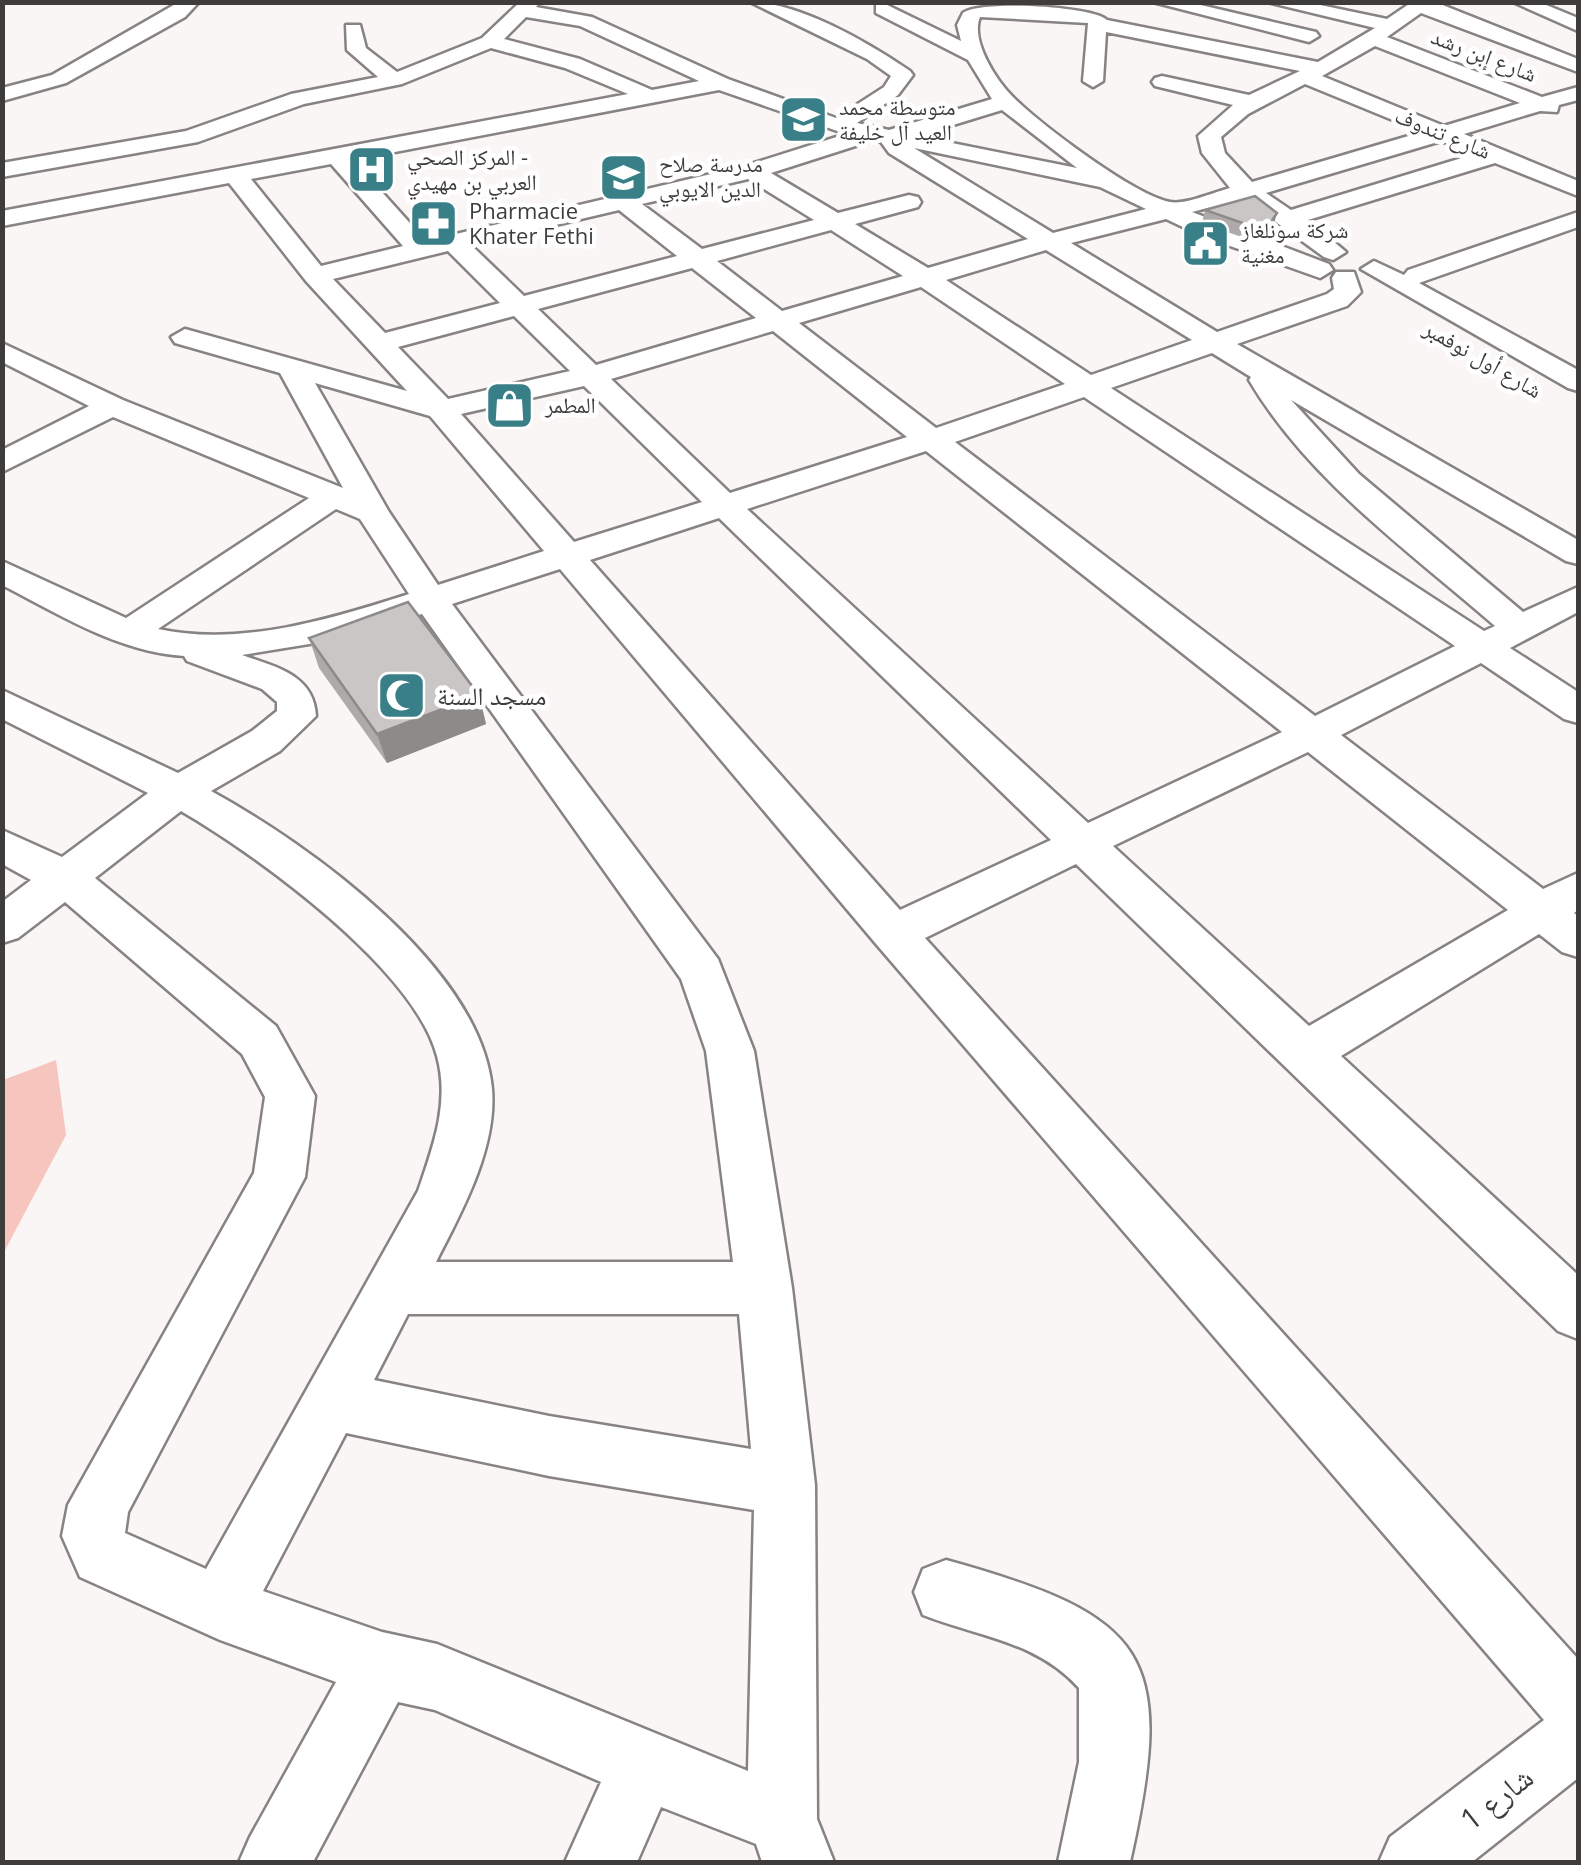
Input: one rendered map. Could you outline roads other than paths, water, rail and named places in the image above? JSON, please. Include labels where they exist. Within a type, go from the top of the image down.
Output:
[{"type":"street","points":[[2,95],[59,79],[170,18],[190,2]]},
{"type":"street","points":[[759,2],[874,56],[904,78],[838,126]]},
{"type":"street","points":[[1162,2],[1395,22]]},
{"type":"street","points":[[1276,2],[1395,22],[1578,66]]},
{"type":"street","points":[[1356,2],[1395,22]]},
{"type":"street","points":[[1522,2],[1578,25]]},
{"type":"street","points":[[2,170],[190,137],[299,99],[387,87],[488,42],[528,7],[585,21],[721,83],[838,126],[1109,182]]},
{"type":"street","name":"شارع تندوف","points":[[975,56],[967,24],[972,12],[1059,9],[1096,18],[1098,24],[1314,73],[1440,132],[1578,188]]},
{"type":"street","points":[[828,33],[873,12],[975,56],[1005,102],[1109,182],[1170,212],[1262,248],[1346,267]]},
{"type":"street","points":[[171,644],[258,642],[340,628],[930,440],[1343,297],[1348,292],[1346,267],[1288,218],[1248,191],[1210,150],[1209,136],[1254,102],[1314,73],[1395,22]]},
{"type":"street","name":"شارع إبن رشد","points":[[1395,22],[1541,104],[1578,119]]},
{"type":"street","points":[[1093,81],[1098,24]]},
{"type":"street","points":[[353,28],[357,50],[387,87]]},
{"type":"street","points":[[488,42],[540,51],[652,98]]},
{"type":"street","points":[[1162,82],[1254,102]]},
{"type":"street","points":[[2,219],[338,157],[420,133],[652,98],[721,83]]},
{"type":"street","points":[[185,337],[441,410],[592,375],[1046,242],[1248,191],[1578,94]]},
{"type":"street","points":[[315,275],[752,171],[1005,102]]},
{"type":"street","points":[[879,136],[1046,242],[1578,554]]},
{"type":"street","points":[[1288,218],[1497,154]]},
{"type":"street","points":[[338,157],[437,247],[517,308],[592,375],[724,505],[1578,1312]]},
{"type":"street","points":[[752,171],[838,222],[1088,387],[1502,637]]},
{"type":"street","points":[[235,175],[315,275],[441,410],[893,933],[1578,1708]]},
{"type":"street","points":[[624,202],[1312,734],[1560,901],[1578,940]]},
{"type":"street","points":[[377,344],[909,202]]},
{"type":"street","points":[[1408,285],[1578,219]]},
{"type":"street","name":"شارع أول نوفمبر","points":[[1346,267],[1408,285],[1468,292],[1514,316]]},
{"type":"street","name":"شارع أول نوفمبر","points":[[1346,267],[1434,305],[1578,382]]},
{"type":"street","name":"شارع أول نوفمبر","points":[[1408,285],[1434,305]]},
{"type":"street","name":"شارع أول نوفمبر","points":[[1408,285],[1403,306],[1430,331],[1578,413]]},
{"type":"street","points":[[2,350],[112,406],[352,504]]},
{"type":"street","points":[[1257,368],[1284,413],[1578,710]]},
{"type":"street","points":[[2,387],[39,369]]},
{"type":"street","points":[[2,846],[68,880],[259,1040],[290,1096],[279,1177],[99,1505],[92,1536],[102,1555],[220,1608],[382,1665],[438,1677],[644,1766],[790,1840],[785,1485],[764,1288],[730,1050],[702,972],[430,599],[352,504],[293,370]]},
{"type":"street","points":[[2,463],[112,406]]},
{"type":"street","points":[[130,631],[352,504]]},
{"type":"street","points":[[2,571],[130,631],[275,680],[296,698],[297,716],[266,741],[178,792],[68,880],[2,926]]},
{"type":"street","points":[[893,933],[1312,734],[1578,598]]},
{"type":"street","points":[[2,703],[242,827],[388,943],[430,996],[456,1046],[467,1086],[463,1132],[441,1199],[220,1608]]},
{"type":"street","points":[[1305,1054],[1560,901]]},
{"type":"street","points":[[396,1288],[764,1288]]},
{"type":"street","points":[[332,1401],[549,1446],[785,1485]]},
{"type":"street","points":[[946,1592],[1029,1617],[1078,1642],[1106,1668],[1115,1704],[1113,1773],[1094,1862]]},
{"type":"street","points":[[275,1862],[382,1665]]},
{"type":"street","name":"شارع 1","points":[[1415,1862],[1578,1736]]},
{"type":"street","points":[[601,1862],[644,1766]]},
{"type":"place","name":"متوسطة محمد العيد آل خليفة","points":[[804,120]]},
{"type":"place","name":"المركز الصحي - العربي بن مهيدي","points":[[372,170]]},
{"type":"place","name":"مدرسة صلاح الدين الايوبي","points":[[624,177]]},
{"type":"place","name":"Pharmacie Khater Fethi","points":[[434,224]]},
{"type":"place","name":"شركة سونلغاز مغنية","points":[[1206,243]]},
{"type":"place","name":"المطمر","points":[[510,405]]},
{"type":"place","name":"مسجد السنة","points":[[402,696]]}]
